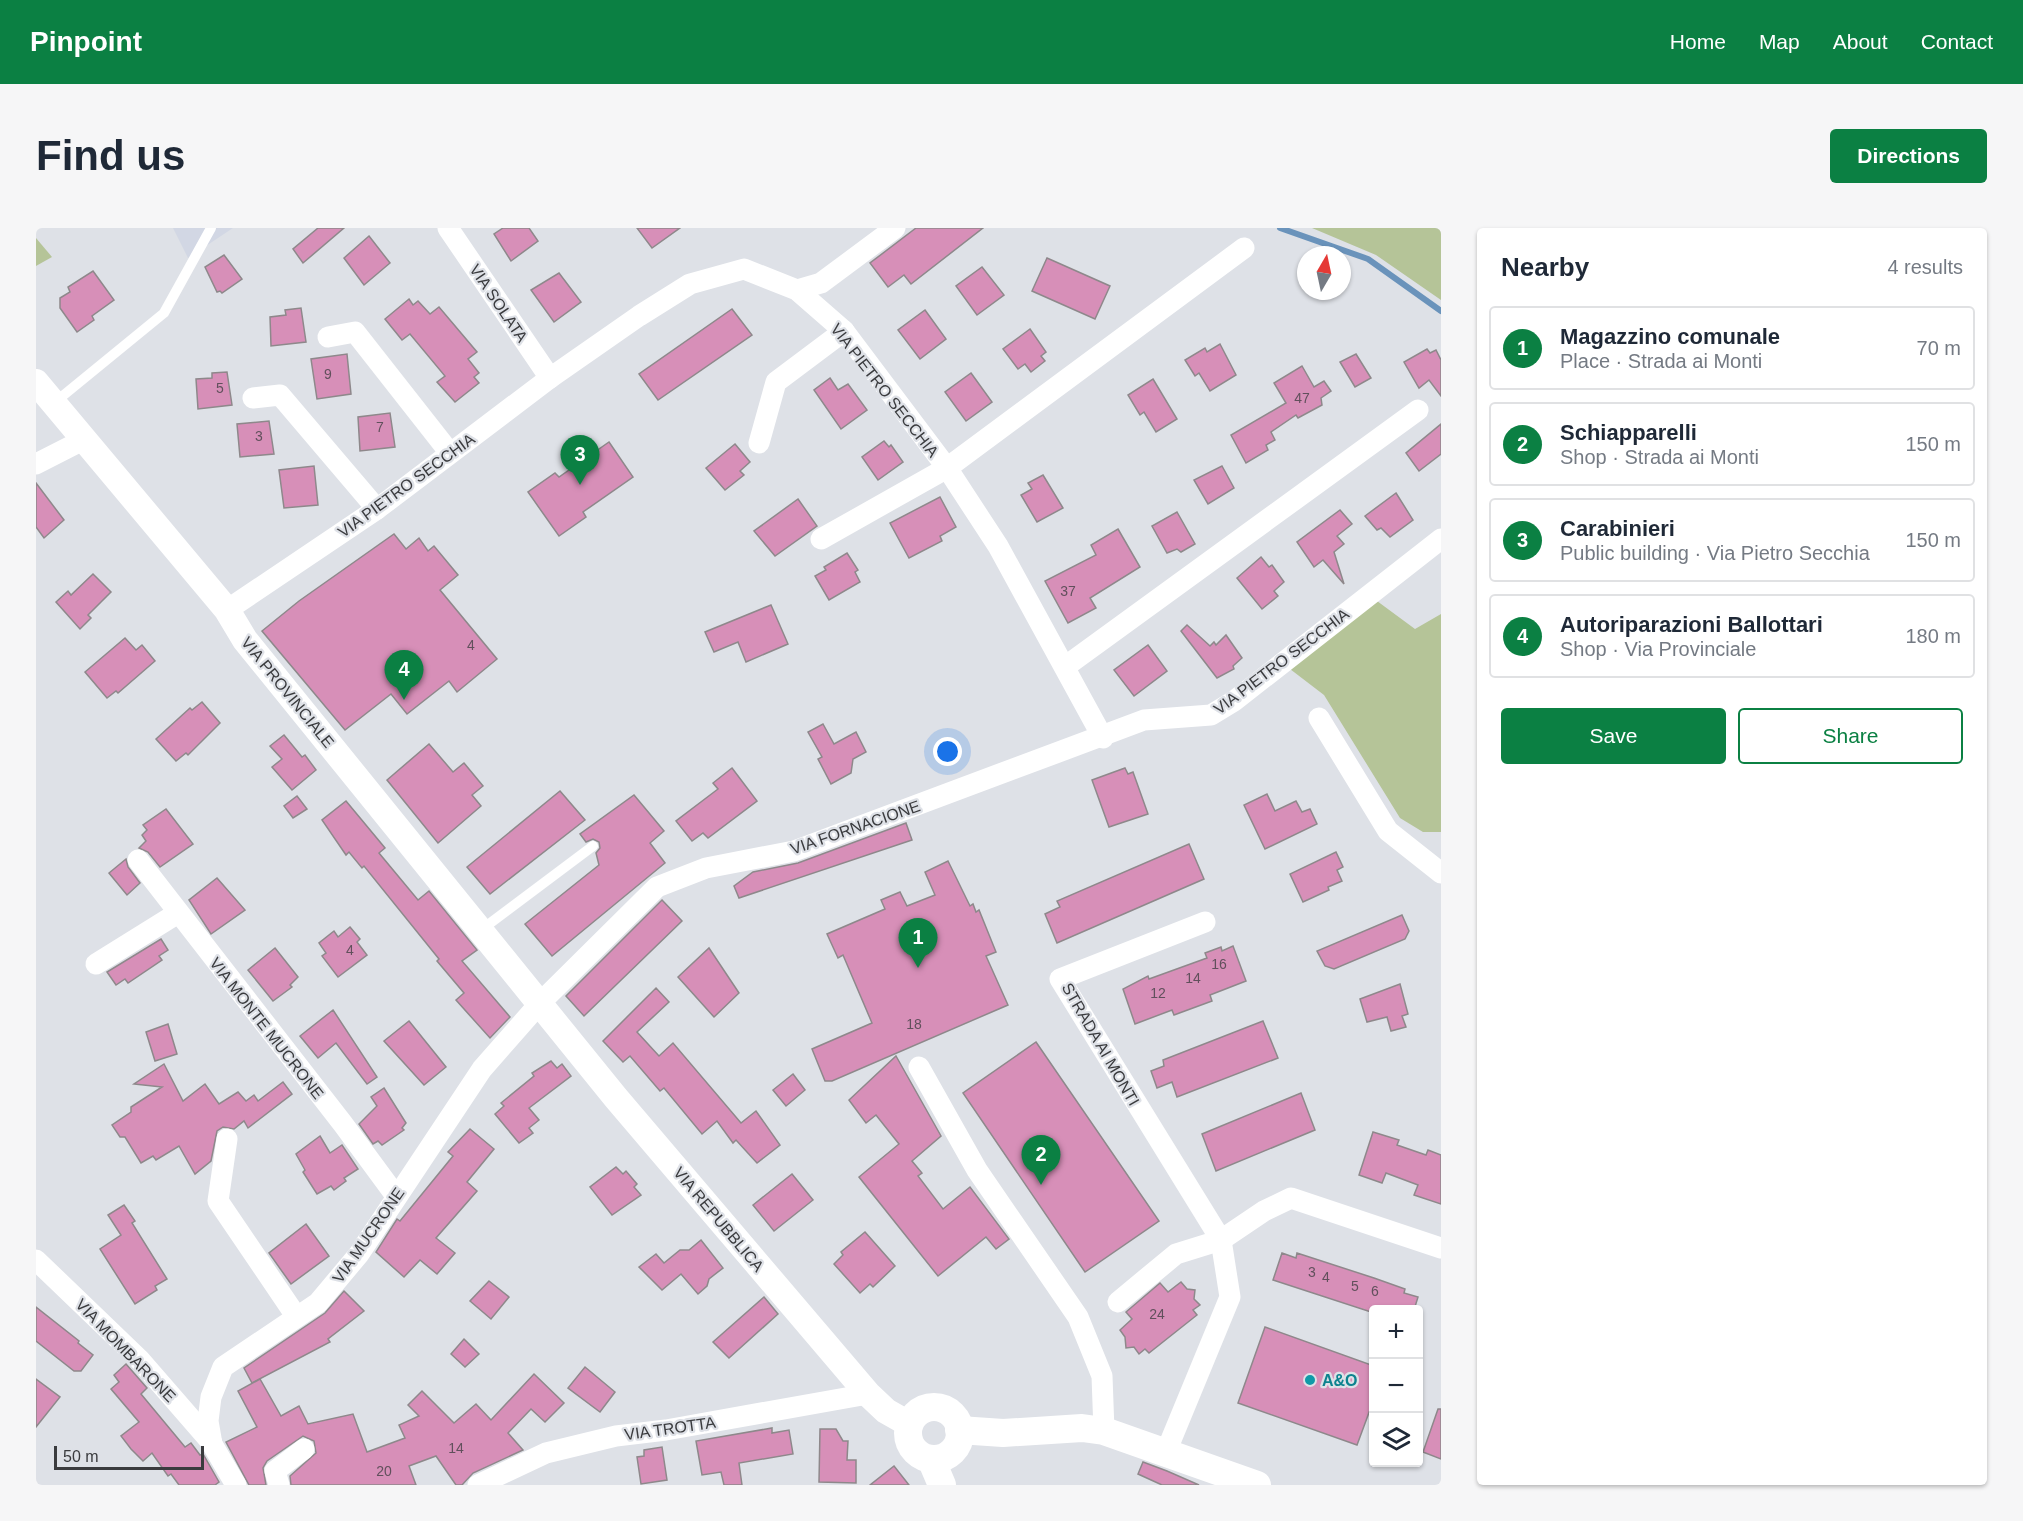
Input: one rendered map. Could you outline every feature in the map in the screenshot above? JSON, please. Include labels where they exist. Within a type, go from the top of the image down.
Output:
[{"type":"main road","points":[[936,1407],[952,1415],[959,1430],[959,1437],[952,1451],[946,1456],[937,1478],[911,1447],[907,1432],[909,1424],[920,1411],[936,1407]]},
{"type":"main road","points":[[959,1430],[1003,1433],[1082,1428],[1104,1431],[1257,1485]]},
{"type":"street","name":"VIA SOLATA","points":[[448,228],[550,378]]},
{"type":"street","points":[[797,290],[821,283],[895,228]]},
{"type":"street","points":[[821,539],[947,468],[1244,248]]},
{"type":"street","name":"VIA PIETRO SECCHIA","points":[[226,610],[377,509],[550,378],[690,284],[744,270],[797,290],[844,331],[947,468],[998,546],[1066,666],[1103,738],[1144,720],[1210,716],[1234,701],[1441,539]]},
{"type":"street","points":[[759,443],[776,382],[844,331]]},
{"type":"street","points":[[328,337],[355,332],[450,453]]},
{"type":"street","name":"VIA PROVINCIALE","points":[[36,382],[226,610],[244,640],[540,1003]]},
{"type":"street","points":[[253,398],[280,395],[377,509]]},
{"type":"street","points":[[1066,666],[1418,410]]},
{"type":"street","points":[[36,464],[85,439]]},
{"type":"street","points":[[1319,718],[1388,831],[1441,873]]},
{"type":"street","name":"VIA FORNACIONE","points":[[540,1003],[657,887],[706,868],[794,851],[1103,738]]},
{"type":"street","name":"VIA MONTE MUCRONE","points":[[138,860],[344,1124],[396,1196]]},
{"type":"street","points":[[96,964],[178,913]]},
{"type":"street","name":"STRADA AI MONTI","points":[[1166,1452],[1230,1297],[1221,1240],[1060,979],[1205,922]]},
{"type":"street","name":"VIA MUCRONE","points":[[237,1485],[212,1444],[208,1421],[211,1397],[223,1367],[318,1303],[351,1263],[440,1136],[482,1070],[540,1003]]},
{"type":"street","name":"VIA REPUBBLICA","points":[[540,1003],[616,1098],[868,1394],[886,1411],[909,1424]]},
{"type":"street","points":[[919,1067],[976,1170],[1078,1317],[1102,1376],[1104,1431]]},
{"type":"street","points":[[227,1139],[218,1201],[296,1316]]},
{"type":"street","points":[[1118,1302],[1176,1254],[1221,1240],[1264,1211],[1291,1198],[1441,1248]]},
{"type":"street","name":"VIA MOMBARONE","points":[[36,1260],[139,1359],[212,1444]]},
{"type":"street","name":"VIA TROTTA","points":[[478,1485],[546,1453],[616,1436],[666,1430],[868,1394]]},
{"type":"street","points":[[279,1485],[275,1471],[304,1449]]},
{"type":"lane","points":[[53,403],[164,314],[211,228]]},
{"type":"lane","points":[[481,930],[593,846]]},
{"type":"shaded area","points":[[173,228],[233,228],[188,258]]},
{"type":"green space","points":[[1312,228],[1441,228],[1441,300],[1376,255]]},
{"type":"green space","points":[[36,238],[52,257],[36,266]]},
{"type":"green space","points":[[1377,601],[1415,629],[1441,614],[1441,832],[1423,832],[1400,818],[1324,695],[1290,669]]},
{"type":"building","points":[[318,228],[344,228],[303,263],[293,249]]},
{"type":"building","points":[[503,228],[529,228],[538,241],[511,261],[494,234]]},
{"type":"building","points":[[637,228],[680,228],[652,248]]},
{"type":"building","points":[[916,228],[983,228],[911,284],[904,275],[888,287],[870,263]]},
{"type":"building","points":[[369,236],[390,263],[364,285],[344,258]]},
{"type":"building","points":[[224,255],[242,279],[222,293],[217,292],[205,267]]},
{"type":"building","points":[[1047,258],[1110,286],[1095,319],[1032,291]]},
{"type":"building","points":[[982,267],[1004,295],[977,315],[956,286]]},
{"type":"building","points":[[93,271],[114,300],[92,316],[94,320],[77,332],[60,308],[60,298],[70,292],[68,287]]},
{"type":"building","points":[[559,273],[581,302],[554,322],[531,290]]},
{"type":"building","points":[[409,299],[413,305],[418,301],[430,314],[439,307],[477,352],[468,359],[479,373],[474,377],[479,383],[455,402],[437,382],[445,376],[410,334],[402,340],[385,319]]},
{"type":"building","points":[[301,308],[306,342],[271,346],[270,317],[286,315],[285,310]]},
{"type":"building","points":[[732,309],[752,335],[658,400],[639,374]]},
{"type":"building","points":[[925,310],[946,339],[920,359],[898,330]]},
{"type":"building","points":[[1030,329],[1046,352],[1041,356],[1045,361],[1031,372],[1025,364],[1018,369],[1003,349]]},
{"type":"building","points":[[1220,344],[1236,375],[1210,391],[1199,373],[1195,376],[1185,360],[1205,348],[1207,352]]},
{"type":"building","points":[[1427,349],[1430,353],[1436,350],[1441,360],[1441,396],[1429,380],[1419,388],[1404,362]]},
{"type":"building","points":[[347,354],[351,394],[317,399],[311,359]]},
{"type":"building","points":[[1356,354],[1371,378],[1355,387],[1340,362]]},
{"type":"building","points":[[1302,366],[1314,387],[1324,381],[1331,391],[1321,398],[1322,405],[1298,418],[1296,415],[1271,432],[1275,440],[1266,445],[1268,450],[1246,463],[1231,435],[1286,403],[1274,383]]},
{"type":"building","points":[[227,372],[232,405],[198,409],[196,379],[212,378],[212,373]]},
{"type":"building","points":[[971,373],[992,402],[966,421],[945,392]]},
{"type":"building","points":[[830,378],[838,390],[848,384],[867,410],[841,429],[814,390]]},
{"type":"building","points":[[1153,379],[1177,419],[1156,432],[1144,412],[1140,415],[1128,395]]},
{"type":"building","points":[[390,413],[395,447],[360,451],[358,417]]},
{"type":"building","points":[[269,421],[274,454],[240,457],[237,424]]},
{"type":"building","points":[[1441,424],[1441,454],[1419,471],[1406,453]]},
{"type":"building","points":[[884,441],[889,447],[891,445],[903,462],[878,480],[862,457]]},
{"type":"building","points":[[609,442],[633,477],[583,512],[586,517],[559,536],[528,492],[555,473],[559,477]]},
{"type":"building","points":[[735,444],[750,462],[740,471],[744,475],[725,490],[706,468]]},
{"type":"building","points":[[314,466],[318,505],[284,508],[279,470]]},
{"type":"building","points":[[1222,466],[1234,488],[1208,504],[1194,480]]},
{"type":"building","points":[[1043,475],[1063,508],[1037,522],[1021,495],[1032,489],[1028,483]]},
{"type":"building","points":[[36,483],[64,520],[44,538],[36,527]]},
{"type":"building","points":[[1396,493],[1413,520],[1390,537],[1381,528],[1377,530],[1365,516]]},
{"type":"building","points":[[940,497],[956,527],[940,536],[942,541],[909,558],[890,523]]},
{"type":"building","points":[[798,499],[817,526],[775,556],[754,531]]},
{"type":"building","points":[[1340,510],[1352,524],[1337,536],[1344,544],[1334,552],[1344,584],[1323,560],[1314,567],[1297,542]]},
{"type":"building","points":[[1177,512],[1195,544],[1181,552],[1177,549],[1167,553],[1152,526]]},
{"type":"building","points":[[1118,529],[1140,567],[1090,598],[1096,608],[1068,623],[1045,581],[1096,555],[1091,545]]},
{"type":"building","points":[[394,534],[406,549],[419,538],[428,551],[434,546],[458,575],[440,590],[497,659],[457,692],[449,681],[407,714],[391,694],[345,730],[262,631],[299,601]]},
{"type":"building","points":[[847,553],[858,570],[855,572],[860,582],[829,600],[815,576],[826,570],[824,567]]},
{"type":"building","points":[[1261,557],[1269,567],[1272,565],[1284,582],[1274,591],[1278,596],[1262,609],[1237,578]]},
{"type":"building","points":[[93,574],[111,592],[88,615],[91,618],[80,629],[56,602],[68,591],[71,595]]},
{"type":"building","points":[[771,605],[788,644],[746,662],[738,642],[714,652],[705,632]]},
{"type":"building","points":[[1187,625],[1210,646],[1214,642],[1216,645],[1226,635],[1242,658],[1233,666],[1234,669],[1217,678],[1181,631]]},
{"type":"building","points":[[125,638],[136,650],[142,645],[155,661],[118,693],[116,691],[107,698],[85,672]]},
{"type":"building","points":[[1148,645],[1167,671],[1134,696],[1114,670]]},
{"type":"building","points":[[202,702],[220,723],[188,755],[186,753],[176,761],[156,739],[190,708],[192,710]]},
{"type":"building","points":[[823,724],[834,744],[856,732],[866,752],[853,759],[851,773],[831,784],[818,759],[822,757],[808,732]]},
{"type":"building","points":[[284,735],[302,757],[305,755],[316,770],[292,790],[272,767],[282,759],[270,746]]},
{"type":"building","points":[[429,744],[453,772],[464,763],[483,786],[472,795],[481,806],[438,843],[387,780]]},
{"type":"building","points":[[732,768],[757,801],[708,838],[703,833],[692,841],[676,821],[718,789],[713,783]]},
{"type":"building","points":[[1125,768],[1128,774],[1133,772],[1148,814],[1109,827],[1092,780]]},
{"type":"building","points":[[560,791],[585,820],[490,894],[467,867]]},
{"type":"building","points":[[1267,794],[1275,811],[1296,801],[1302,812],[1310,809],[1317,824],[1265,849],[1244,805]]},
{"type":"building","points":[[634,795],[664,831],[650,843],[665,863],[552,956],[525,924],[599,865],[596,853],[600,848],[599,842],[593,839],[586,842],[580,834]]},
{"type":"building","points":[[297,796],[307,809],[293,818],[284,806]]},
{"type":"building","points":[[346,801],[385,848],[379,853],[418,900],[429,891],[477,950],[462,961],[510,1017],[490,1038],[456,1000],[464,993],[437,961],[439,959],[364,866],[362,868],[349,852],[346,855],[322,820]]},
{"type":"building","points":[[166,809],[193,844],[160,867],[148,852],[139,848],[146,841],[142,835],[147,830],[143,825]]},
{"type":"building","points":[[906,823],[912,840],[739,898],[734,886],[753,872],[798,863]]},
{"type":"building","points":[[1189,844],[1204,879],[1057,943],[1045,914],[1060,907],[1057,901]]},
{"type":"building","points":[[1336,852],[1343,867],[1337,870],[1342,881],[1303,902],[1290,874]]},
{"type":"building","points":[[126,859],[128,867],[140,883],[127,895],[109,873]]},
{"type":"building","points":[[948,861],[970,906],[973,904],[976,912],[979,910],[996,952],[986,956],[1008,1005],[832,1081],[825,1081],[812,1049],[872,1023],[843,955],[838,958],[827,934],[885,909],[881,900],[900,892],[907,906],[935,895],[925,872]]},
{"type":"building","points":[[217,878],[245,910],[211,934],[189,900]]},
{"type":"building","points":[[662,900],[682,921],[584,1016],[566,996]]},
{"type":"building","points":[[1402,915],[1409,931],[1405,939],[1334,969],[1325,966],[1317,951]]},
{"type":"building","points":[[350,927],[360,939],[357,942],[367,955],[338,977],[322,956],[326,953],[319,943],[334,931],[338,937]]},
{"type":"building","points":[[161,939],[168,950],[159,956],[162,960],[128,983],[125,979],[116,985],[107,972]]},
{"type":"building","points":[[1233,946],[1246,981],[1210,995],[1212,1001],[1174,1015],[1172,1010],[1135,1024],[1123,989],[1148,976],[1149,979],[1207,958],[1205,953],[1221,947],[1222,951]]},
{"type":"building","points":[[275,948],[298,977],[290,985],[292,987],[273,1001],[248,970]]},
{"type":"building","points":[[709,948],[739,993],[714,1017],[678,977]]},
{"type":"building","points":[[1400,984],[1408,1014],[1402,1016],[1406,1027],[1391,1031],[1387,1017],[1367,1022],[1360,999]]},
{"type":"building","points":[[656,988],[669,1002],[637,1032],[659,1056],[673,1043],[741,1123],[756,1111],[780,1145],[757,1163],[736,1140],[733,1143],[717,1121],[702,1134],[664,1088],[660,1091],[630,1056],[623,1062],[603,1041]]},
{"type":"building","points":[[333,1010],[377,1077],[367,1084],[336,1043],[318,1058],[300,1036]]},
{"type":"building","points":[[409,1021],[446,1067],[424,1085],[384,1041]]},
{"type":"building","points":[[1263,1021],[1278,1058],[1177,1097],[1172,1082],[1157,1088],[1151,1071],[1164,1066],[1163,1060]]},
{"type":"building","points":[[168,1024],[177,1054],[155,1061],[146,1032]]},
{"type":"building","points":[[1036,1042],[1159,1221],[1085,1272],[963,1093]]},
{"type":"building","points":[[896,1056],[941,1136],[912,1161],[922,1173],[918,1176],[943,1209],[970,1187],[1009,1239],[996,1249],[986,1237],[938,1276],[859,1177],[899,1144],[876,1115],[866,1123],[849,1100]]},
{"type":"building","points":[[551,1061],[557,1068],[562,1064],[571,1076],[529,1108],[539,1120],[529,1128],[533,1133],[519,1143],[495,1114],[504,1106],[501,1103],[534,1076],[532,1073]]},
{"type":"building","points":[[164,1064],[183,1101],[205,1084],[219,1104],[238,1092],[246,1101],[254,1095],[258,1101],[283,1082],[292,1094],[248,1128],[244,1121],[234,1129],[223,1127],[217,1131],[211,1161],[195,1174],[179,1146],[156,1160],[153,1156],[141,1163],[125,1137],[120,1137],[112,1125],[131,1112],[131,1107],[162,1087],[134,1084]]},
{"type":"building","points":[[793,1074],[805,1090],[786,1106],[773,1090]]},
{"type":"building","points":[[384,1088],[406,1123],[402,1128],[404,1130],[382,1145],[378,1141],[373,1144],[359,1124],[377,1106],[371,1097]]},
{"type":"building","points":[[1301,1093],[1315,1130],[1216,1171],[1202,1134]]},
{"type":"building","points":[[470,1129],[494,1149],[467,1182],[477,1191],[436,1238],[455,1253],[437,1274],[420,1260],[404,1277],[376,1252],[397,1219],[400,1221],[453,1156],[448,1152]]},
{"type":"building","points":[[1373,1132],[1399,1140],[1397,1145],[1426,1155],[1428,1150],[1441,1155],[1441,1204],[1414,1195],[1418,1185],[1386,1173],[1382,1183],[1359,1175]]},
{"type":"building","points":[[320,1136],[330,1153],[342,1145],[358,1169],[344,1178],[346,1181],[334,1190],[331,1186],[317,1194],[303,1172],[305,1170],[296,1154]]},
{"type":"building","points":[[616,1167],[623,1174],[626,1171],[637,1184],[634,1187],[641,1195],[612,1215],[590,1187]]},
{"type":"building","points":[[792,1174],[813,1200],[774,1231],[753,1205]]},
{"type":"building","points":[[124,1205],[135,1221],[132,1223],[167,1279],[155,1286],[157,1290],[135,1304],[100,1249],[121,1235],[108,1215]]},
{"type":"building","points":[[306,1224],[329,1256],[291,1284],[269,1253]]},
{"type":"building","points":[[865,1232],[895,1266],[873,1287],[870,1284],[860,1293],[834,1264],[843,1255],[841,1252]]},
{"type":"building","points":[[701,1240],[723,1268],[709,1279],[707,1286],[698,1294],[681,1274],[662,1290],[639,1267],[656,1254],[664,1263],[680,1250],[689,1250]]},
{"type":"building","points":[[1282,1253],[1296,1258],[1297,1253],[1405,1289],[1404,1293],[1418,1297],[1416,1305],[1369,1305],[1369,1311],[1273,1280]]},
{"type":"building","points":[[489,1281],[509,1297],[491,1319],[470,1301]]},
{"type":"building","points":[[1181,1282],[1187,1289],[1195,1290],[1194,1299],[1200,1305],[1193,1310],[1197,1315],[1149,1353],[1145,1349],[1139,1354],[1134,1347],[1126,1348],[1125,1337],[1120,1330],[1132,1319],[1126,1312],[1160,1283],[1168,1292]]},
{"type":"building","points":[[344,1291],[364,1311],[328,1339],[330,1342],[252,1383],[244,1368],[325,1313]]},
{"type":"building","points":[[764,1297],[778,1314],[729,1358],[713,1342]]},
{"type":"building","points":[[36,1307],[93,1355],[81,1371],[74,1371],[36,1341]]},
{"type":"building","name":"A&O","points":[[1265,1327],[1369,1364],[1369,1413],[1357,1445],[1238,1403]]},
{"type":"building","points":[[464,1339],[479,1354],[465,1367],[451,1354]]},
{"type":"building","points":[[126,1364],[147,1388],[141,1394],[185,1447],[191,1443],[200,1455],[203,1454],[219,1482],[215,1485],[179,1485],[171,1474],[168,1476],[152,1453],[143,1461],[131,1449],[121,1436],[139,1422],[111,1389],[119,1382],[114,1375]]},
{"type":"building","points":[[585,1367],[615,1392],[600,1412],[568,1388]]},
{"type":"building","points":[[534,1374],[564,1403],[545,1422],[531,1409],[508,1433],[523,1450],[473,1473],[462,1485],[456,1485],[436,1456],[409,1466],[416,1485],[291,1485],[290,1476],[316,1453],[314,1441],[303,1436],[267,1461],[263,1468],[266,1485],[249,1485],[226,1442],[257,1427],[238,1391],[260,1379],[281,1416],[299,1406],[308,1424],[353,1414],[367,1452],[405,1438],[399,1425],[419,1416],[408,1405],[422,1391],[454,1423],[476,1404],[491,1420]]},
{"type":"building","points":[[36,1379],[60,1397],[36,1427]]},
{"type":"building","points":[[1438,1409],[1441,1409],[1441,1459],[1423,1452]]},
{"type":"building","points":[[772,1428],[772,1433],[789,1430],[793,1454],[739,1463],[742,1485],[724,1485],[721,1472],[702,1475],[696,1441]]},
{"type":"building","points":[[820,1429],[836,1429],[843,1441],[848,1441],[847,1460],[856,1460],[856,1483],[819,1482]]},
{"type":"building","points":[[662,1447],[667,1480],[641,1484],[637,1457],[644,1456],[644,1450]]},
{"type":"building","points":[[1143,1462],[1199,1485],[1162,1485],[1138,1474]]},
{"type":"building","points":[[894,1466],[909,1485],[870,1485]]},
{"type":"waterway","points":[[1280,228],[1368,259],[1441,311]]},
{"type":"place","name":"Carabinieri","points":[[580,485]]},
{"type":"place","name":"Autoriparazioni Ballottari","points":[[404,700]]},
{"type":"place","name":"Magazzino comunale","points":[[918,968]]},
{"type":"place","name":"Schiapparelli","points":[[1041,1185]]},
{"type":"place","name":"A&O","points":[[1310,1380]]}]
